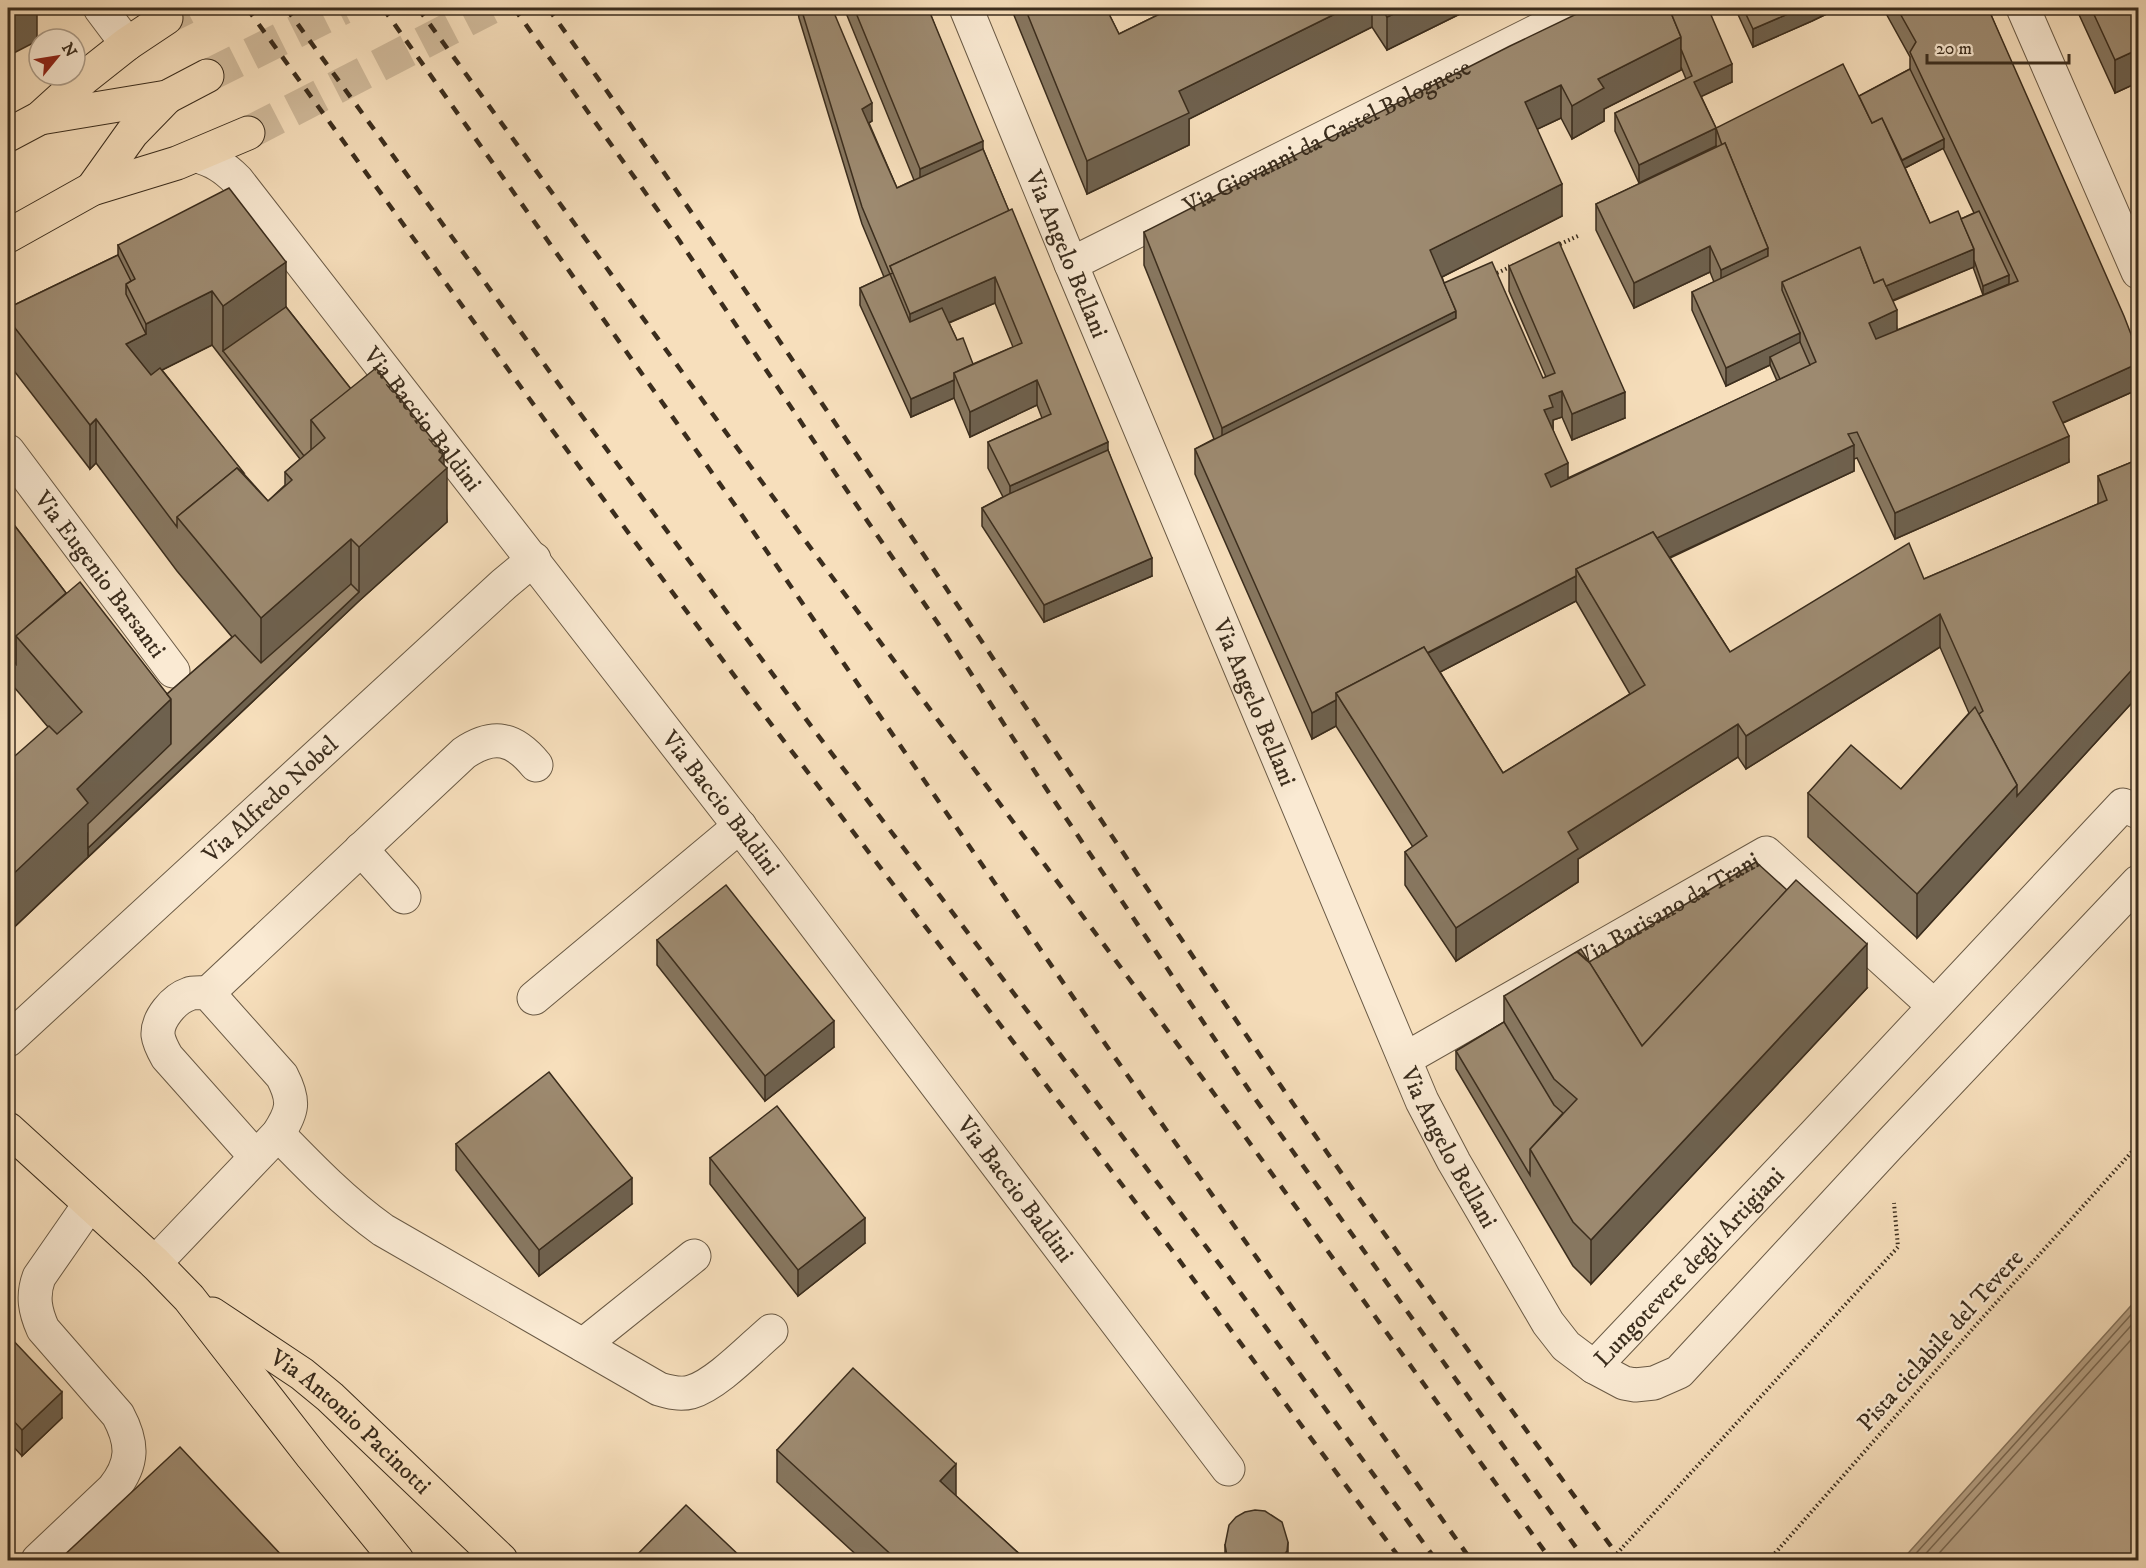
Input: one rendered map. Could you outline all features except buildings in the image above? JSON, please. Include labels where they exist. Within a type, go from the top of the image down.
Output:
[{"type":"main road","points":[[8,135],[40,118],[84,78],[127,44],[166,18]]},
{"type":"main road","points":[[92,189],[132,133],[167,98],[207,76]]},
{"type":"main road","points":[[40,118],[167,98]]},
{"type":"main road","points":[[8,236],[92,189],[197,156],[248,133]]},
{"type":"main road","name":"Via Antonio Pacinotti","points":[[8,1129],[155,1263],[189,1298],[312,1456],[397,1560]]},
{"type":"main road","name":"Via Antonio Pacinotti","points":[[189,1298],[302,1374],[330,1397],[501,1560]]},
{"type":"street","points":[[100,8],[127,44]]},
{"type":"street","name":"Via Angelo Bellani","points":[[966,8],[1422,1101],[1454,1162],[1548,1323],[1566,1346],[1594,1367]]},
{"type":"street","name":"Via Giovanni da Castel Bolognese","points":[[1071,264],[1583,8]]},
{"type":"street","points":[[2023,8],[2139,272]]},
{"type":"street","name":"Via Baccio Baldini","points":[[197,156],[212,160],[224,167],[237,180],[740,826],[1228,1469]]},
{"type":"street","name":"Via Eugenio Barsanti","points":[[8,451],[173,670]]},
{"type":"street","name":"Via Alfredo Nobel","points":[[8,1040],[534,559]]},
{"type":"street","points":[[537,765],[528,754],[513,743],[500,740],[464,753],[208,993],[191,993],[176,1001],[166,1012],[158,1031],[159,1043],[167,1058],[267,1145],[330,1187],[383,1230],[659,1389],[676,1393],[692,1392],[721,1374],[771,1331]]},
{"type":"street","name":"Lungotevere degli Artigiani","points":[[2139,812],[2123,805],[1594,1367],[1624,1383],[1635,1385],[1663,1381],[1679,1372],[1889,1145],[2139,882]]},
{"type":"street","points":[[534,998],[740,826]]},
{"type":"street","points":[[361,849],[404,897]]},
{"type":"street","name":"Via Barisano da Trani","points":[[1405,1059],[1766,853],[1934,1006]]},
{"type":"street","points":[[155,1263],[267,1145],[286,1121],[292,1105],[291,1092],[282,1076],[208,993]]},
{"type":"street","points":[[38,1560],[113,1489],[121,1479],[128,1463],[130,1446],[118,1414],[43,1329],[34,1302],[39,1277],[89,1205]]},
{"type":"street","points":[[583,1345],[694,1256]]},
{"type":"path","points":[[1547,250],[1580,235]]},
{"type":"path","points":[[1498,285],[1493,274],[1515,265]]},
{"type":"path","points":[[1611,1560],[1898,1247],[1889,1145]]},
{"type":"path","name":"Pista ciclabile del Tevere","points":[[1770,1560],[1976,1325],[2139,1145]]},
{"type":"water","points":[[2138,1298],[2138,1560],[1902,1560]]},
{"type":"tunnel","points":[[166,18],[186,8]]},
{"type":"tunnel","points":[[207,76],[343,8]]},
{"type":"tunnel","points":[[248,133],[490,8]]},
{"type":"railway","points":[[247,8],[544,419],[739,682],[1171,1249],[1401,1560]]},
{"type":"railway","points":[[286,8],[568,397],[814,730],[1226,1273],[1436,1560]]},
{"type":"railway","points":[[383,8],[737,508],[1106,1045],[1471,1560]]},
{"type":"railway","points":[[418,8],[759,478],[1215,1095],[1551,1560]]},
{"type":"railway","points":[[514,8],[679,240],[1251,1093],[1585,1560]]},
{"type":"railway","points":[[548,8],[821,402],[1311,1129],[1621,1560]]}]
